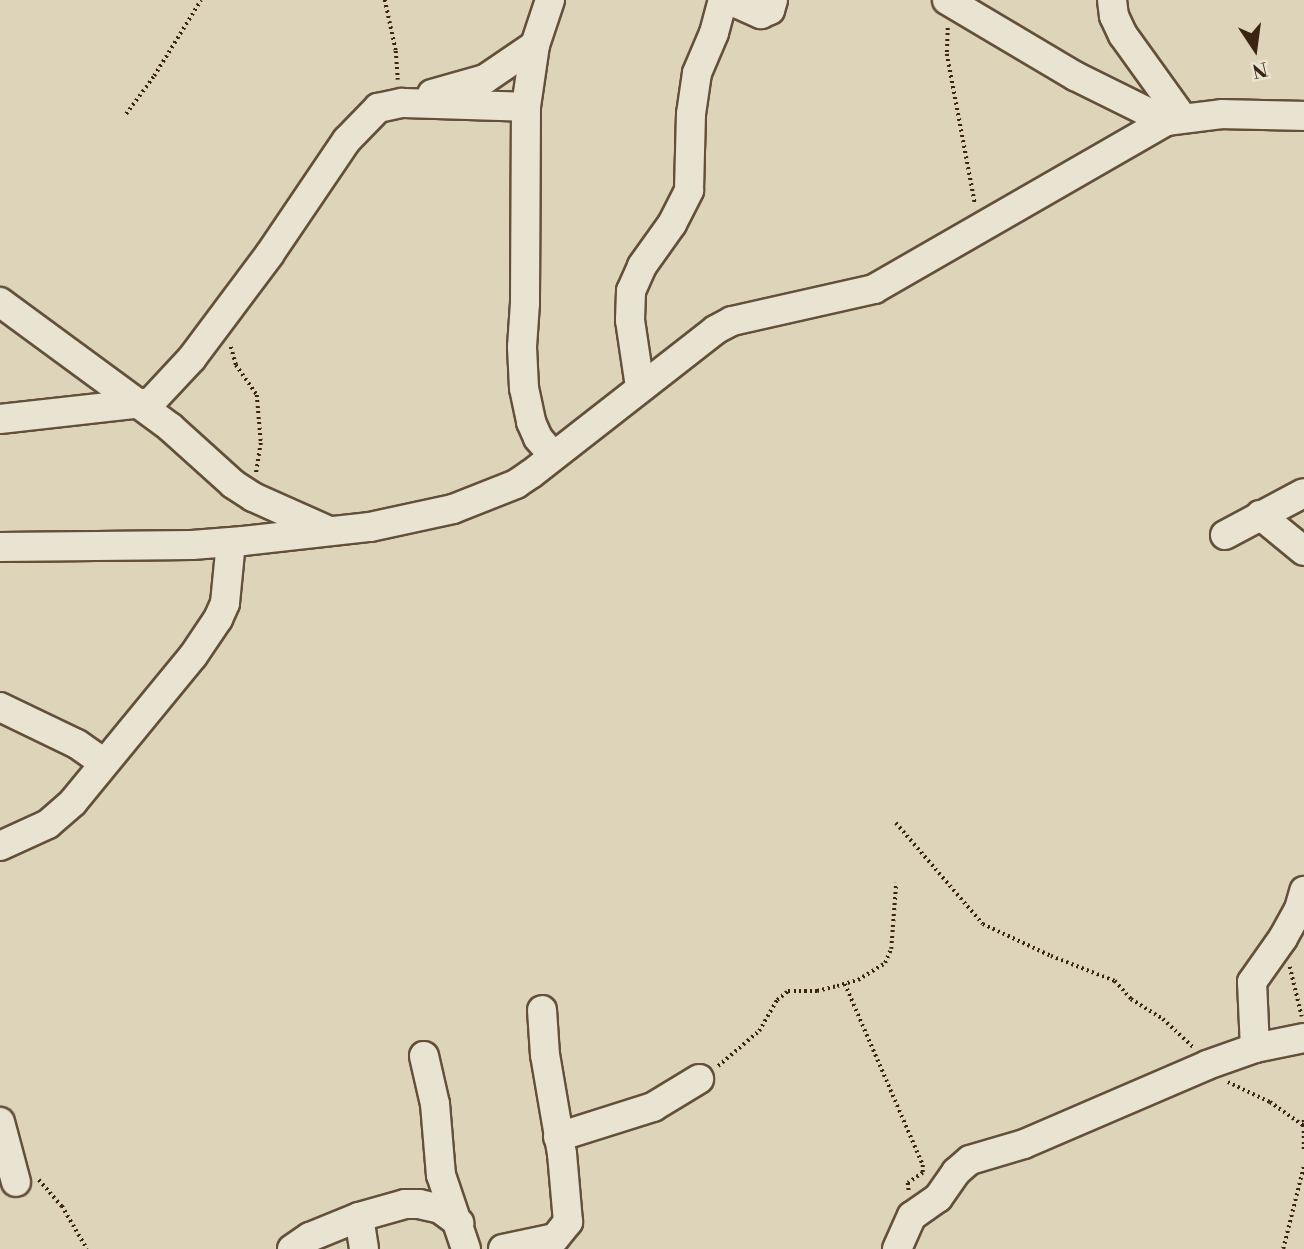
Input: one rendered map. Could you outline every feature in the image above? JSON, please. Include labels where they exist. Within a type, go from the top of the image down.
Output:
[{"type":"street","points":[[550,0],[535,45],[526,107],[524,388],[531,422],[538,438],[553,455]]},
{"type":"street","points":[[640,387],[630,320],[631,291],[642,266],[672,224],[689,190],[691,114],[697,73],[715,33],[723,0]]},
{"type":"street","points":[[729,0],[764,13],[770,10],[773,0]]},
{"type":"street","points":[[1112,0],[1114,16],[1123,35],[1174,119]]},
{"type":"street","points":[[948,1],[1075,76],[1174,119]]},
{"type":"street","points":[[0,419],[140,406],[150,402],[171,382],[224,316],[347,140],[378,108],[485,79],[535,45]]},
{"type":"street","points":[[401,103],[526,107]]},
{"type":"street","points":[[0,547],[231,542],[370,527],[453,509],[516,484],[715,330],[732,321],[874,289],[1174,119],[1222,114],[1304,116]]},
{"type":"street","points":[[0,302],[140,406],[253,497],[332,532]]},
{"type":"street","points":[[1225,535],[1304,493]]},
{"type":"street","points":[[1260,515],[1304,551]]},
{"type":"street","points":[[0,846],[48,824],[73,803],[193,656],[218,620],[228,591],[231,542]]},
{"type":"street","points":[[0,707],[76,744],[104,762]]},
{"type":"street","points":[[1255,1048],[1252,982],[1283,938],[1299,909],[1304,891]]},
{"type":"street","points":[[503,1249],[555,1238],[568,1222],[545,1055],[542,1010]]},
{"type":"street","points":[[897,1249],[912,1216],[938,1198],[956,1171],[970,1160],[1024,1144],[1207,1065],[1255,1048],[1304,1038]]},
{"type":"street","points":[[425,1056],[435,1104],[441,1175],[463,1236]]},
{"type":"street","points":[[558,1137],[653,1107],[699,1079]]},
{"type":"street","points":[[0,1122],[16,1182]]},
{"type":"street","points":[[292,1249],[310,1237],[359,1217],[419,1203],[440,1209],[463,1236]]},
{"type":"street","points":[[359,1217],[364,1249]]},
{"type":"path","points":[[126,114],[154,76],[201,0]]},
{"type":"path","points":[[385,0],[396,51],[401,103]]},
{"type":"path","points":[[948,1],[947,54],[979,229]]},
{"type":"path","points":[[224,316],[236,365],[254,387],[259,406],[261,443],[253,497]]},
{"type":"path","points":[[896,823],[983,924],[1121,984],[1131,999],[1176,1029],[1207,1065],[1236,1087],[1270,1102],[1304,1124],[1304,1150]]},
{"type":"path","points":[[699,1079],[759,1031],[785,993],[817,991],[877,970],[888,957],[895,883]]},
{"type":"path","points":[[1283,938],[1304,1030]]},
{"type":"path","points":[[845,983],[923,1165],[923,1173],[910,1181],[907,1188],[920,1209]]},
{"type":"path","points":[[1283,1249],[1304,1165]]},
{"type":"path","points":[[16,1182],[37,1179],[45,1183],[87,1249]]}]
